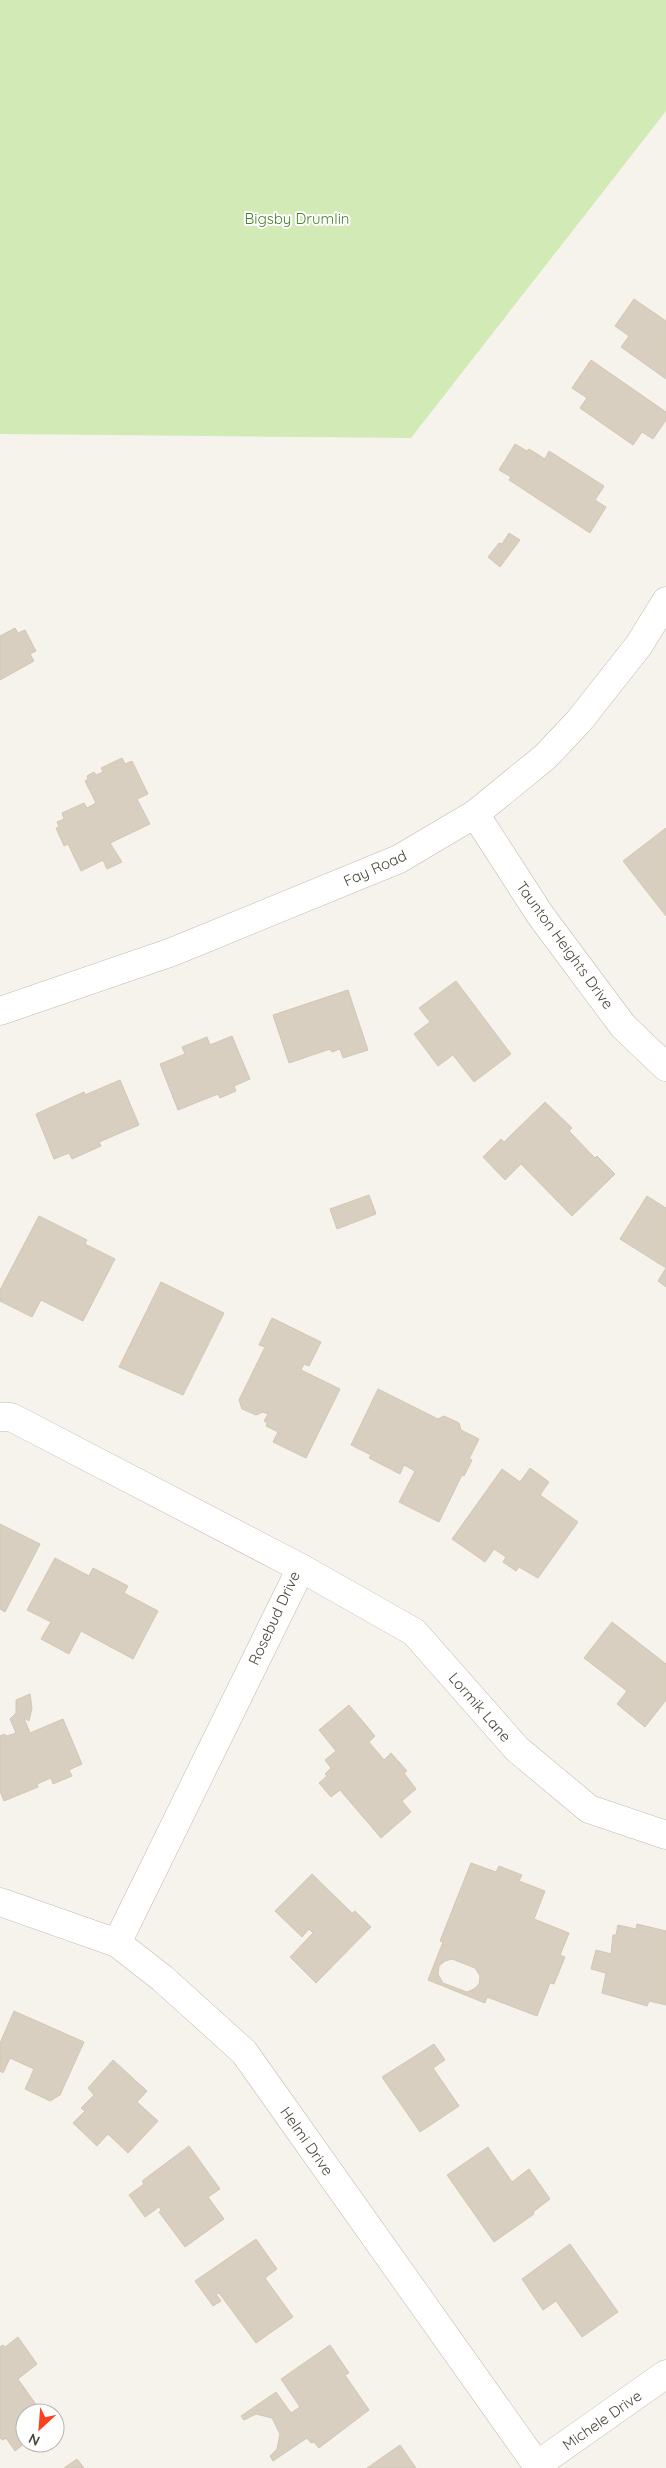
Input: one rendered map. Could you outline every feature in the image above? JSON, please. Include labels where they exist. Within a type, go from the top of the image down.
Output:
[{"type":"street","name":"Fay Road","points":[[0,1011],[172,952],[399,859],[475,814],[545,757],[579,721],[639,645],[666,601]]},
{"type":"street","name":"Taunton Heights Drive","points":[[475,814],[541,916],[617,1018],[666,1067]]},
{"type":"street","name":"Rosebud Drive","points":[[0,1417],[11,1417],[301,1568],[117,1943]]},
{"type":"street","name":"Lormik Lane","points":[[301,1568],[414,1632],[517,1749],[589,1809],[666,1835]]},
{"type":"street","name":"Helmi Drive","points":[[0,1902],[117,1943],[162,1978],[244,2052],[538,2467]]},
{"type":"street","name":"Michele Drive","points":[[538,2467],[666,2374]]},
{"type":"green space","name":"Bigsby Drumlin","points":[[0,0],[666,0],[666,111],[411,438],[0,434]]},
{"type":"building","points":[[634,299],[666,321],[666,379],[621,347],[629,336],[615,326]]},
{"type":"building","points":[[591,360],[666,412],[666,420],[653,439],[642,432],[633,445],[580,408],[587,398],[572,388]]},
{"type":"building","points":[[515,444],[527,451],[529,449],[545,459],[549,451],[604,486],[595,500],[606,507],[590,533],[509,480],[511,477],[499,470]]},
{"type":"building","points":[[509,533],[520,540],[500,567],[488,557],[499,543],[502,544]]},
{"type":"building","points":[[15,628],[18,633],[25,630],[36,651],[30,654],[34,661],[0,680],[0,636]]},
{"type":"building","points":[[122,758],[125,764],[132,761],[148,794],[137,799],[150,824],[110,843],[122,862],[107,869],[103,860],[81,871],[68,844],[64,846],[56,828],[59,827],[57,822],[64,819],[62,813],[84,803],[87,808],[96,803],[85,781],[88,779],[87,776],[94,772],[96,775],[103,772],[101,768]]},
{"type":"building","points":[[666,828],[666,916],[623,861]]},
{"type":"building","points":[[456,981],[511,1054],[474,1082],[453,1055],[438,1066],[414,1034],[430,1022],[419,1008]]},
{"type":"building","points":[[348,990],[368,1050],[343,1058],[340,1049],[332,1052],[330,1049],[289,1063],[273,1015]]},
{"type":"building","points":[[232,1036],[250,1079],[234,1086],[236,1091],[220,1098],[218,1094],[178,1110],[160,1064],[185,1054],[182,1047],[207,1037],[210,1045]]},
{"type":"building","points":[[120,1080],[139,1125],[99,1142],[101,1146],[72,1159],[69,1153],[54,1159],[36,1114],[84,1092],[85,1095]]},
{"type":"building","points":[[545,1102],[572,1128],[569,1131],[595,1158],[597,1156],[615,1174],[572,1216],[521,1164],[505,1180],[483,1157],[501,1139],[504,1142]]},
{"type":"building","points":[[369,1195],[376,1214],[337,1229],[330,1209]]},
{"type":"building","points":[[647,1196],[666,1208],[666,1268],[620,1239]]},
{"type":"building","points":[[39,1216],[87,1240],[85,1244],[115,1259],[83,1321],[41,1300],[32,1317],[0,1301],[0,1290]]},
{"type":"building","points":[[666,1268],[666,1287],[658,1281]]},
{"type":"building","points":[[161,1282],[224,1313],[183,1395],[119,1367]]},
{"type":"building","points":[[272,1318],[321,1342],[309,1366],[304,1364],[301,1370],[340,1389],[306,1458],[273,1442],[278,1432],[266,1426],[267,1423],[264,1421],[268,1414],[263,1412],[256,1415],[242,1409],[239,1400],[265,1347],[259,1345]]},
{"type":"building","points":[[378,1389],[438,1419],[444,1416],[459,1423],[461,1430],[479,1439],[469,1459],[472,1460],[464,1476],[462,1475],[439,1522],[399,1502],[415,1471],[404,1465],[400,1474],[369,1458],[371,1455],[351,1445]]},
{"type":"building","points":[[530,1468],[549,1482],[540,1495],[578,1522],[538,1578],[519,1567],[516,1571],[503,1562],[506,1557],[494,1549],[485,1562],[452,1539],[502,1469],[520,1482]]},
{"type":"building","points":[[0,1524],[40,1544],[5,1612],[0,1609]]},
{"type":"building","points":[[55,1558],[89,1576],[93,1568],[128,1586],[124,1593],[158,1611],[133,1659],[81,1631],[69,1654],[41,1639],[51,1622],[27,1610]]},
{"type":"building","points":[[612,1622],[666,1664],[666,1700],[645,1727],[617,1704],[627,1691],[584,1658]]},
{"type":"building","points":[[30,1694],[32,1708],[29,1721],[24,1718],[30,1733],[63,1719],[82,1764],[69,1770],[72,1776],[53,1784],[51,1778],[37,1784],[38,1787],[4,1801],[0,1791],[0,1736],[16,1733],[10,1719],[16,1713],[16,1700]]},
{"type":"building","points":[[349,1705],[375,1736],[369,1742],[384,1760],[391,1753],[407,1771],[404,1773],[416,1789],[402,1801],[411,1812],[381,1838],[340,1790],[331,1797],[319,1783],[327,1776],[325,1774],[331,1768],[325,1760],[336,1751],[319,1730]]},
{"type":"building","points":[[471,1863],[496,1872],[499,1866],[522,1875],[519,1881],[545,1891],[534,1919],[569,1933],[560,1955],[565,1957],[554,1984],[550,1983],[537,2016],[487,1997],[485,2003],[428,1980],[443,1942],[440,1941]],"holes":[[[452,1959],[475,1968],[480,1976],[479,1984],[467,1992],[443,1983],[438,1974],[439,1966],[445,1961]]]},
{"type":"building","points":[[312,1874],[352,1913],[355,1911],[371,1927],[316,1983],[290,1957],[313,1933],[309,1929],[302,1937],[275,1911]]},
{"type":"building","points":[[637,1924],[666,1931],[666,2005],[649,2001],[647,2006],[602,1993],[606,1973],[591,1969],[596,1950],[611,1954],[613,1935],[616,1935],[618,1925],[636,1929]]},
{"type":"building","points":[[14,2011],[84,2042],[60,2095],[50,2101],[25,2089],[34,2069],[10,2058],[3,2073],[0,2071],[0,2043]]},
{"type":"building","points":[[434,2044],[445,2060],[433,2068],[459,2106],[420,2132],[382,2077]]},
{"type":"building","points":[[113,2060],[147,2091],[137,2102],[158,2121],[128,2153],[108,2134],[97,2146],[73,2123],[85,2111],[81,2108],[94,2095],[88,2088]]},
{"type":"building","points":[[189,2146],[220,2189],[208,2197],[224,2219],[185,2247],[159,2212],[161,2210],[159,2207],[145,2217],[129,2195],[144,2184],[142,2181]]},
{"type":"building","points":[[488,2147],[512,2182],[529,2169],[550,2199],[533,2212],[534,2214],[494,2242],[447,2175]]},
{"type":"building","points":[[256,2239],[277,2269],[265,2278],[293,2317],[256,2343],[219,2293],[216,2294],[221,2301],[213,2306],[195,2281]]},
{"type":"building","points":[[570,2244],[618,2312],[582,2337],[556,2301],[543,2310],[522,2279]]},
{"type":"building","points":[[18,2337],[37,2364],[18,2379],[35,2403],[15,2403],[15,2451],[6,2438],[3,2440],[0,2438],[0,2347],[3,2345],[5,2347]]},
{"type":"building","points":[[330,2345],[349,2373],[345,2375],[369,2410],[319,2448],[307,2438],[273,2461],[270,2456],[277,2449],[280,2434],[272,2418],[256,2414],[244,2420],[241,2416],[276,2392],[291,2413],[300,2407],[281,2379]]},
{"type":"building","points":[[400,2445],[416,2468],[367,2468]]},
{"type":"building","points":[[77,2459],[84,2468],[64,2468]]}]
